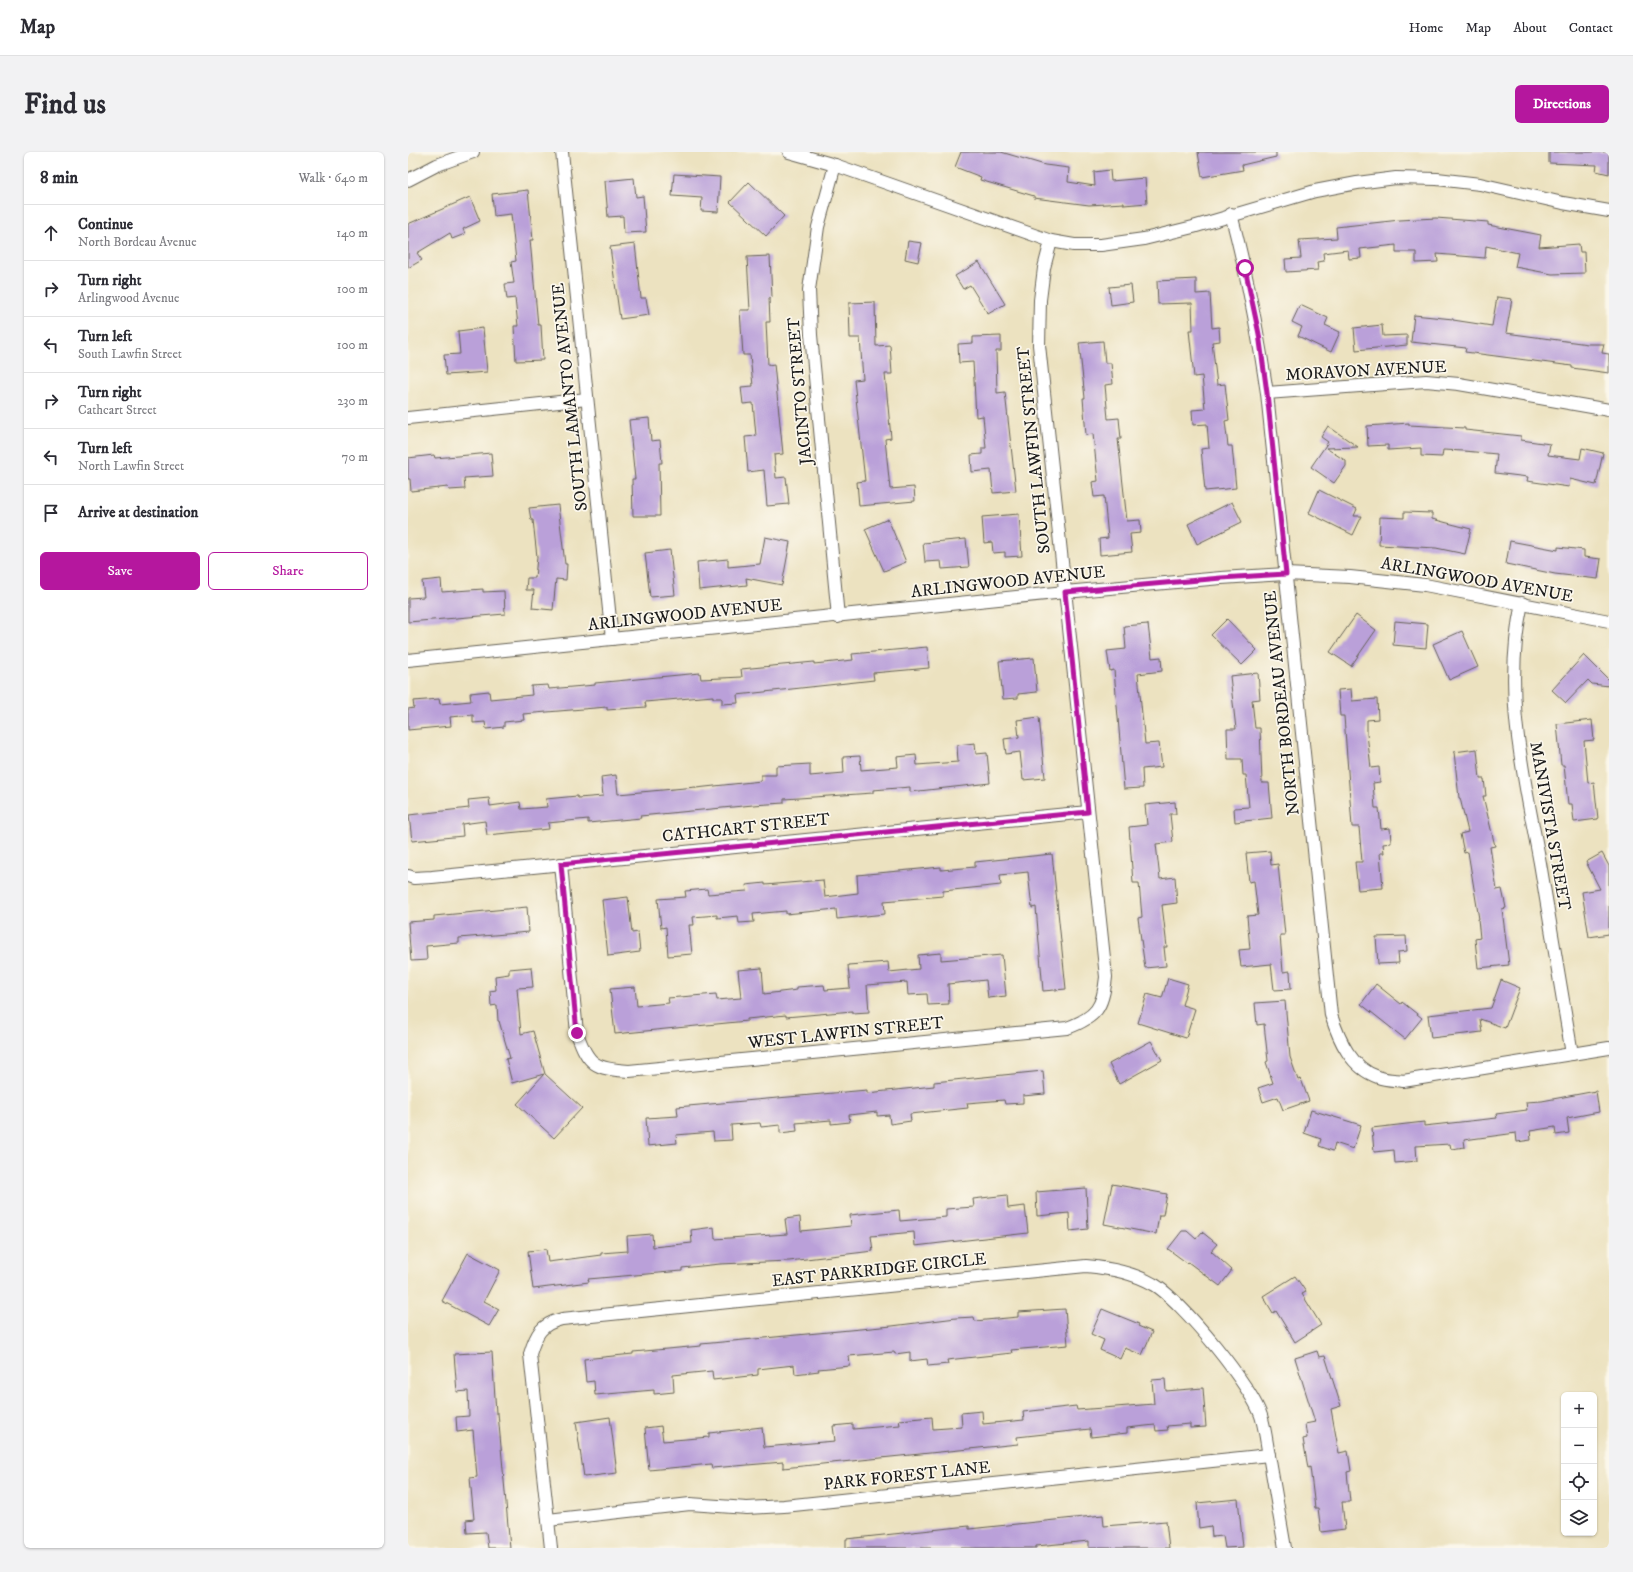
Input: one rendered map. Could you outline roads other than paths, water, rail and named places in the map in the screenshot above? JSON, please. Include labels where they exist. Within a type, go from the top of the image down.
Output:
[{"type":"street","points":[[408,180],[438,165],[473,152]]},
{"type":"street","name":"SOUTH LAMANTO AVENUE","points":[[562,152],[612,639]]},
{"type":"street","points":[[788,152],[835,165],[1051,241],[1074,245],[1101,245],[1144,239],[1192,227],[1231,214],[1315,191],[1357,183],[1396,178],[1437,179],[1480,184],[1609,211]]},
{"type":"street","name":"JACINTO STREET","points":[[835,165],[818,227],[809,290],[810,335],[838,617]]},
{"type":"street","name":"NORTH BORDEAU AVENUE","points":[[1231,214],[1245,268],[1254,312],[1267,393],[1331,1015],[1338,1034],[1347,1051],[1358,1065],[1378,1077],[1403,1081],[1572,1054]]},
{"type":"street","name":"SOUTH LAWFIN STREET","points":[[1051,241],[1044,268],[1040,300],[1040,345],[1106,977],[1104,997],[1096,1012]]},
{"type":"street","name":"MORAVON AVENUE","points":[[1267,393],[1426,381],[1459,384],[1609,410]]},
{"type":"street","points":[[408,418],[587,399]]},
{"type":"street","name":"ARLINGWOOD AVENUE","points":[[408,660],[838,617],[1065,592],[1221,578],[1286,574],[1350,577],[1425,585],[1609,621]]},
{"type":"street","name":"MANIVISTA STREET","points":[[1522,603],[1515,646],[1513,695],[1519,755],[1540,864],[1572,1054]]},
{"type":"street","name":"CATHCART STREET","points":[[408,876],[414,878],[432,877],[1088,812]]},
{"type":"street","name":"WEST LAWFIN STREET","points":[[561,864],[577,1033],[583,1052],[596,1066],[613,1070],[629,1071],[1067,1028],[1084,1022],[1096,1012]]},
{"type":"street","points":[[1572,1054],[1609,1048]]},
{"type":"street","name":"EAST PARKRIDGE CIRCLE","points":[[548,1520],[530,1354],[534,1337],[551,1322],[562,1319],[1086,1266],[1108,1268],[1132,1274],[1154,1284],[1174,1301],[1202,1331],[1248,1388],[1262,1418],[1285,1548]]},
{"type":"street","name":"PARK FOREST LANE","points":[[548,1520],[690,1504],[747,1508],[784,1506],[1269,1455]]},
{"type":"street","points":[[548,1520],[551,1548]]}]
